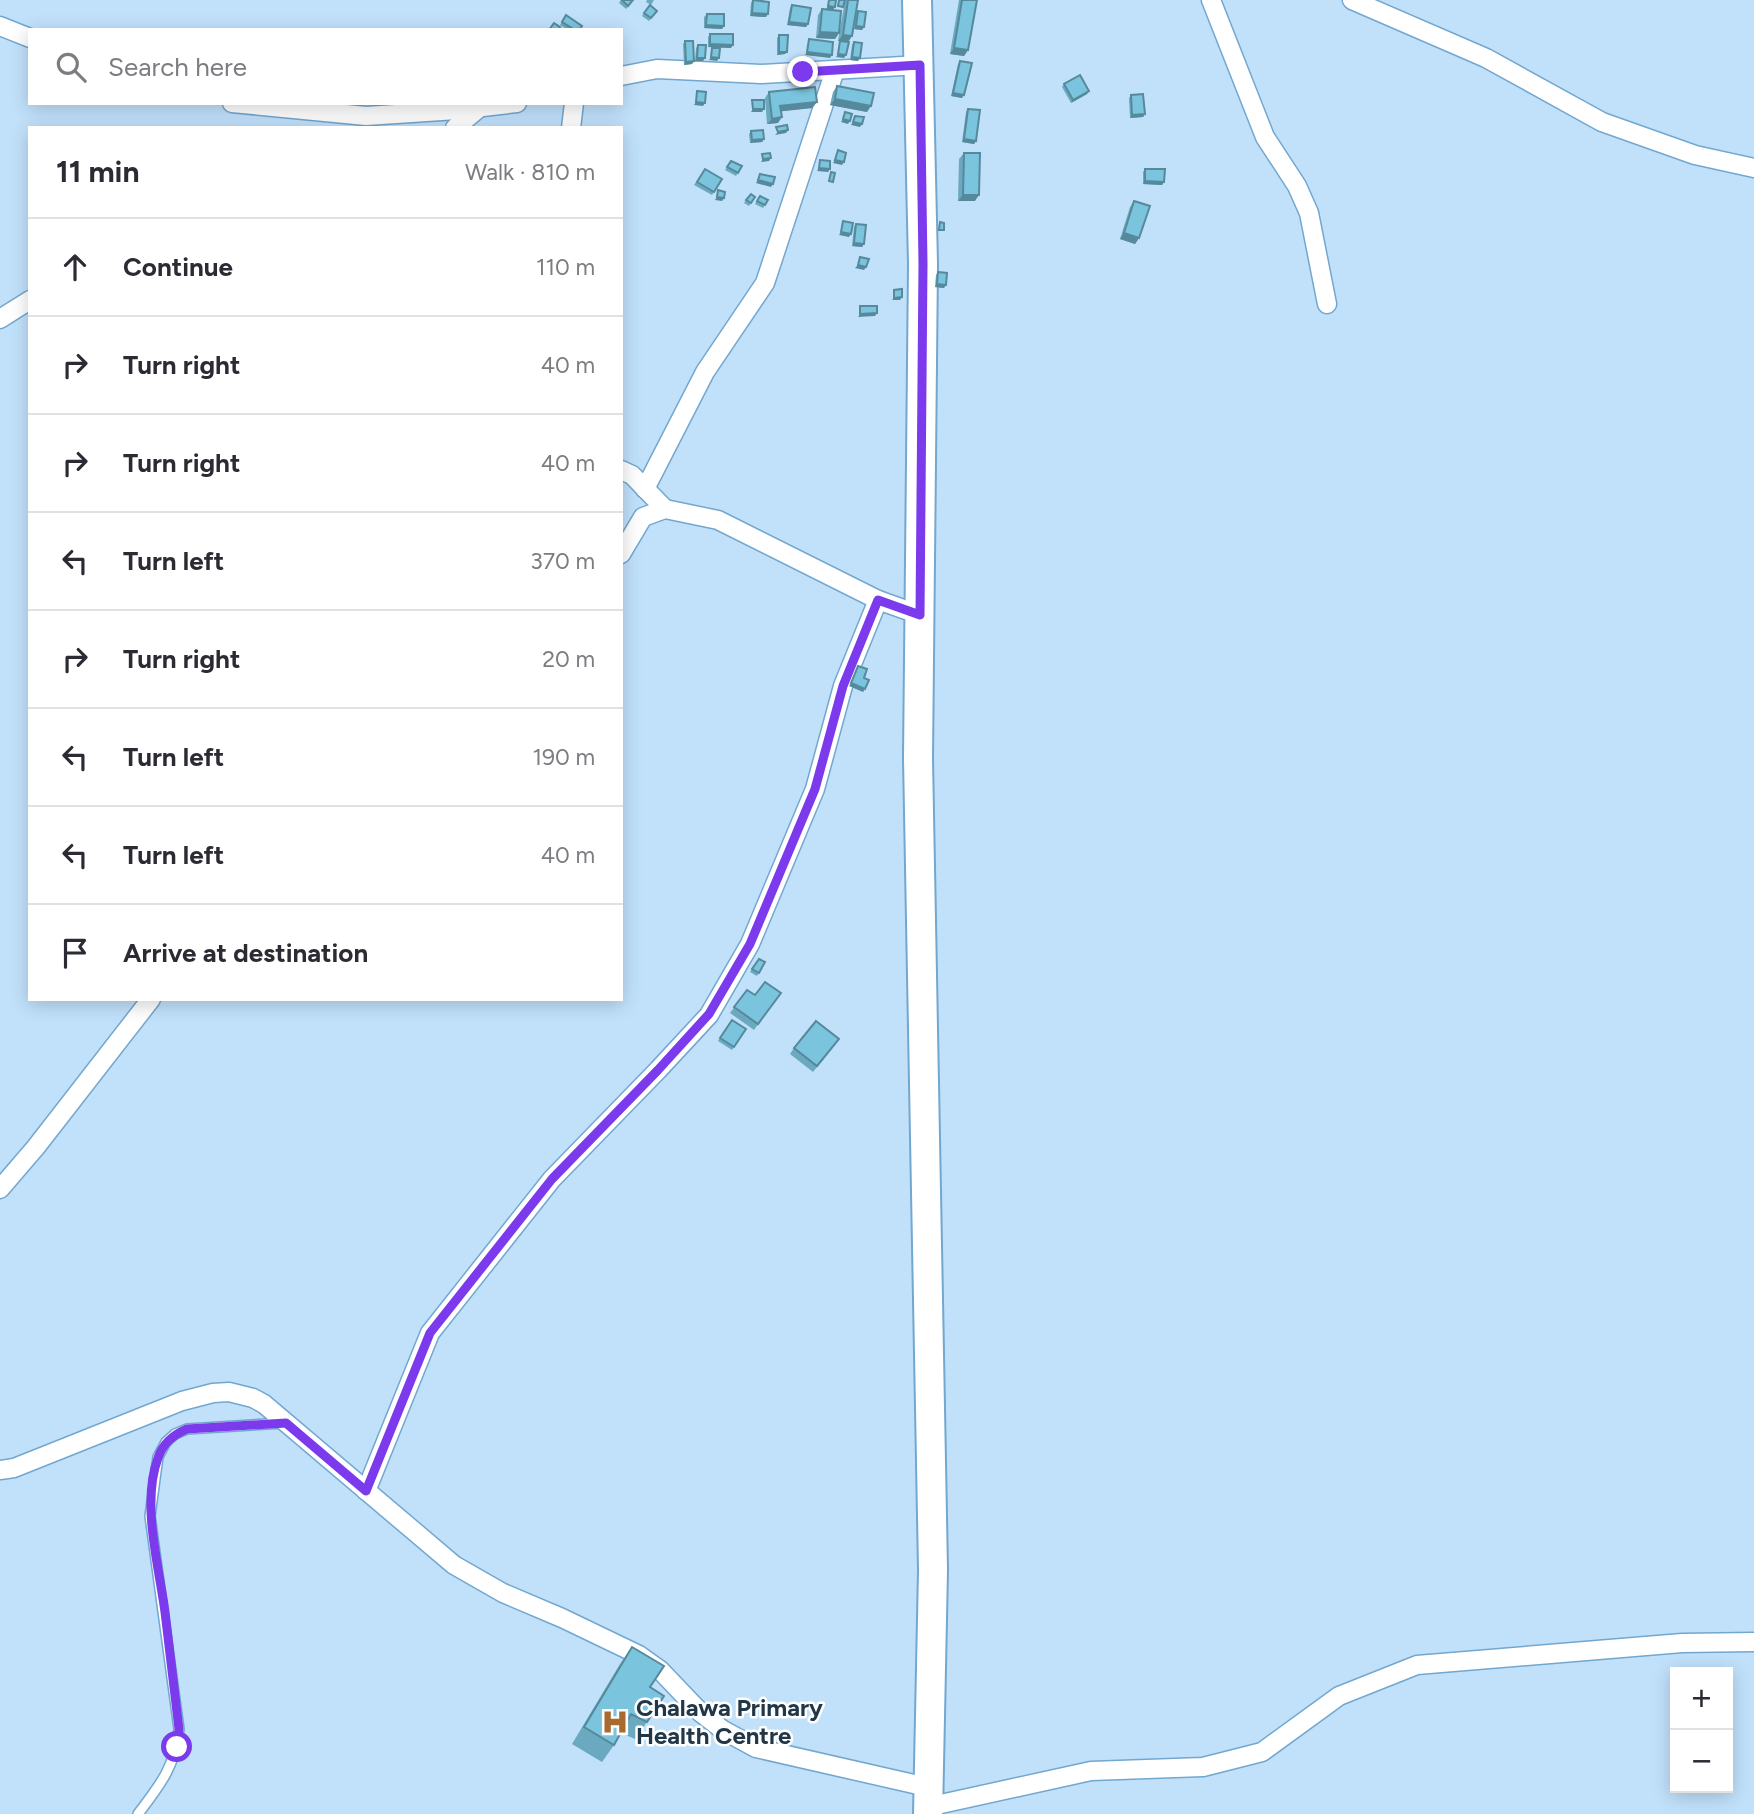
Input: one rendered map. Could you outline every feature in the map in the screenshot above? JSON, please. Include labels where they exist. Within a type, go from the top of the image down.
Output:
[{"type":"main road","points":[[917,0],[923,264],[919,785],[933,1570],[927,1803]]},
{"type":"street","points":[[1211,0],[1265,137],[1297,186],[1310,213],[1327,304]]},
{"type":"street","points":[[1352,0],[1486,58],[1602,122],[1695,155],[1754,168]]},
{"type":"street","points":[[0,26],[28,37]]},
{"type":"street","points":[[623,76],[657,69],[761,74],[920,65]]},
{"type":"street","points":[[645,489],[705,372],[765,283],[835,70]]},
{"type":"street","points":[[253,105],[366,116],[502,105]]},
{"type":"street","points":[[571,126],[574,105]]},
{"type":"street","points":[[456,126],[479,108]]},
{"type":"street","points":[[0,319],[28,301]]},
{"type":"street","points":[[623,471],[632,475],[665,509]]},
{"type":"street","points":[[623,551],[643,517],[665,509],[718,520],[878,600],[920,615]]},
{"type":"street","points":[[366,1491],[430,1333],[552,1179],[675,1052],[709,1014],[723,991],[750,944],[815,789],[843,686],[878,600]]},
{"type":"street","points":[[0,1189],[149,1001]]},
{"type":"street","points":[[0,1469],[14,1468],[182,1401],[229,1392],[253,1398],[264,1404],[454,1564],[503,1594],[562,1618],[639,1655],[660,1670],[701,1713],[723,1730],[756,1748],[927,1803],[1091,1771],[1203,1767],[1262,1752],[1339,1696],[1417,1665],[1682,1643],[1754,1642]]},
{"type":"lane","points":[[138,1814],[165,1778],[177,1747],[179,1729],[150,1516],[158,1457],[166,1442],[187,1429],[286,1423]]},
{"type":"building","points":[[622,0],[633,0],[628,6]]},
{"type":"building","points":[[753,0],[769,2],[768,14],[752,13]]},
{"type":"building","points":[[829,0],[836,0],[835,7],[828,6]]},
{"type":"building","points":[[839,0],[845,0],[843,7],[838,6]]},
{"type":"building","points":[[848,0],[858,0],[852,36],[843,35]]},
{"type":"building","points":[[962,0],[977,0],[968,50],[954,48]]},
{"type":"building","points":[[650,5],[657,11],[651,18],[644,13]]},
{"type":"building","points":[[792,5],[811,8],[808,24],[789,22]]},
{"type":"building","points":[[822,9],[841,11],[839,33],[820,32]]},
{"type":"building","points":[[858,11],[866,12],[864,27],[856,26]]},
{"type":"building","points":[[707,14],[724,14],[724,26],[706,25]]},
{"type":"building","points":[[566,15],[582,26],[571,28],[562,22]]},
{"type":"building","points":[[710,34],[733,34],[733,45],[710,44]]},
{"type":"building","points":[[779,35],[788,35],[787,52],[779,52]]},
{"type":"building","points":[[809,39],[833,42],[832,55],[807,52]]},
{"type":"building","points":[[685,41],[693,41],[694,61],[686,62]]},
{"type":"building","points":[[840,41],[849,42],[846,55],[838,54]]},
{"type":"building","points":[[854,42],[862,43],[860,58],[852,57]]},
{"type":"building","points":[[698,45],[706,45],[705,58],[697,58]]},
{"type":"building","points":[[712,48],[720,48],[719,58],[711,57]]},
{"type":"building","points":[[960,61],[972,63],[964,95],[953,93]]},
{"type":"building","points":[[1080,75],[1089,91],[1073,100],[1064,84]]},
{"type":"building","points":[[837,86],[874,93],[871,106],[835,99]]},
{"type":"building","points":[[815,87],[817,102],[780,106],[782,117],[772,119],[769,92]]},
{"type":"building","points":[[697,91],[706,92],[705,103],[696,102]]},
{"type":"building","points":[[1143,94],[1145,114],[1132,115],[1131,95]]},
{"type":"building","points":[[752,100],[764,100],[764,109],[753,109]]},
{"type":"building","points":[[968,109],[980,110],[976,141],[964,139]]},
{"type":"building","points":[[845,112],[852,114],[850,121],[843,119]]},
{"type":"building","points":[[855,116],[864,117],[862,124],[853,122]]},
{"type":"building","points":[[787,125],[788,130],[778,132],[776,127]]},
{"type":"building","points":[[763,130],[764,139],[752,140],[751,131]]},
{"type":"building","points":[[838,150],[846,153],[844,162],[835,160]]},
{"type":"building","points":[[770,153],[771,158],[763,159],[762,154]]},
{"type":"building","points":[[964,153],[980,153],[979,195],[963,195]]},
{"type":"building","points":[[820,160],[830,161],[830,169],[819,168]]},
{"type":"building","points":[[731,161],[742,166],[738,173],[727,167]]},
{"type":"building","points":[[705,169],[722,179],[714,192],[697,182]]},
{"type":"building","points":[[1145,169],[1165,169],[1164,182],[1145,181]]},
{"type":"building","points":[[831,172],[835,173],[833,182],[829,181]]},
{"type":"building","points":[[760,174],[775,177],[773,184],[758,180]]},
{"type":"building","points":[[718,190],[725,192],[724,198],[717,197]]},
{"type":"building","points":[[751,194],[755,197],[751,203],[746,200]]},
{"type":"building","points":[[760,196],[768,200],[765,205],[757,201]]},
{"type":"building","points":[[1134,201],[1150,206],[1139,238],[1124,233]]},
{"type":"building","points":[[843,221],[853,223],[851,234],[841,232]]},
{"type":"building","points":[[940,222],[944,223],[944,230],[939,230]]},
{"type":"building","points":[[856,224],[866,225],[864,244],[854,243]]},
{"type":"building","points":[[860,257],[869,259],[866,267],[858,265]]},
{"type":"building","points":[[938,272],[947,273],[946,285],[937,284]]},
{"type":"building","points":[[902,289],[902,297],[894,298],[894,290]]},
{"type":"building","points":[[860,306],[877,306],[877,313],[860,314]]},
{"type":"building","points":[[858,666],[867,669],[864,678],[869,680],[865,689],[851,683]]},
{"type":"building","points":[[759,959],[765,962],[759,973],[752,969]]},
{"type":"building","points":[[765,982],[781,993],[758,1024],[734,1007],[747,990],[755,995]]},
{"type":"building","points":[[732,1020],[746,1029],[734,1047],[720,1038]]},
{"type":"building","points":[[816,1021],[839,1039],[817,1066],[794,1048]]},
{"type":"building","name":"Chalawa Primary Health Centre","points":[[632,1647],[664,1666],[650,1687],[664,1696],[647,1722],[631,1714],[614,1745],[584,1727]]},
{"type":"place","name":"Chalawa Primary Health Centre","points":[[615,1722]]},
{"type":"route","points":[[177,1747],[179,1729],[150,1516],[155,1469],[166,1442],[187,1429],[286,1423],[366,1491],[430,1333],[552,1179],[709,1014],[750,944],[815,789],[843,686],[878,600],[920,615],[923,264],[920,65],[803,72]]}]
